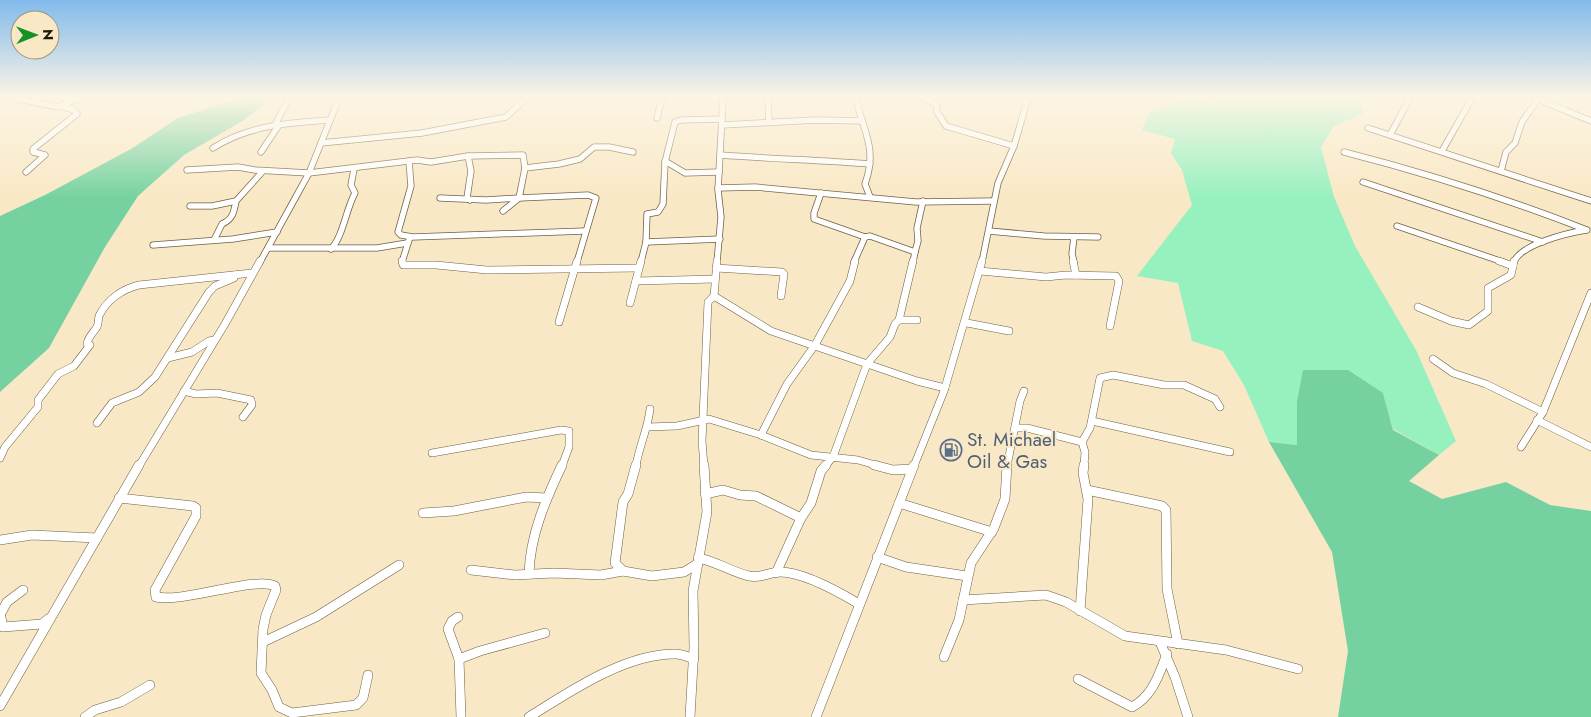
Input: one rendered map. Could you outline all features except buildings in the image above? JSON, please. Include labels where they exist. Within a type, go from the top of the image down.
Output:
[{"type":"street","points":[[26,172],[45,155],[33,152],[33,149],[55,131]]},
{"type":"street","points":[[213,148],[242,131]]},
{"type":"street","points":[[261,152],[267,146],[273,131]]},
{"type":"street","points":[[1,703],[119,498],[268,248],[309,174],[326,131]]},
{"type":"street","points":[[321,143],[430,131]]},
{"type":"street","points":[[630,304],[646,242],[647,214],[661,210],[665,192],[663,178],[665,161],[668,136],[670,131]]},
{"type":"street","points":[[690,717],[694,659],[694,579],[707,512],[703,419],[720,239],[718,188],[722,131]]},
{"type":"street","points":[[867,131],[870,138],[872,155],[865,184],[870,197]]},
{"type":"street","points":[[965,131],[1014,146]]},
{"type":"street","points":[[816,717],[877,557],[945,388],[967,322],[980,271],[989,231],[992,201],[1018,131]]},
{"type":"street","points":[[1379,131],[1591,201]]},
{"type":"street","points":[[1442,151],[1453,131]]},
{"type":"street","points":[[1502,171],[1506,152],[1515,143],[1519,131]]},
{"type":"street","points":[[525,168],[568,162],[584,157],[594,147],[611,147],[620,151],[633,152]]},
{"type":"street","points":[[1344,152],[1388,163],[1546,214],[1589,230]]},
{"type":"street","points":[[186,170],[238,167],[263,171],[309,174],[409,161],[431,162],[468,156],[522,154],[525,168],[519,198],[503,211]]},
{"type":"street","points":[[721,155],[785,160],[798,158],[870,164]]},
{"type":"street","points":[[468,156],[471,171],[467,198],[470,200]]},
{"type":"street","points":[[409,161],[411,186],[398,232],[409,240]]},
{"type":"street","points":[[665,161],[685,173],[719,172]]},
{"type":"street","points":[[330,249],[336,244],[348,206],[355,193],[351,185],[354,169]]},
{"type":"street","points":[[214,240],[222,224],[229,221],[233,215],[236,200],[263,171]]},
{"type":"street","points":[[1363,182],[1543,242]]},
{"type":"street","points":[[718,188],[755,187],[923,202],[992,201]]},
{"type":"street","points":[[821,193],[814,213],[814,219],[915,252]]},
{"type":"street","points":[[440,198],[470,200],[596,196],[559,322]]},
{"type":"street","points":[[190,206],[212,206],[236,200]]},
{"type":"street","points":[[776,573],[801,518],[811,504],[821,471],[833,457],[868,364],[890,338],[895,324],[899,320],[918,241],[917,228],[923,202]]},
{"type":"street","points":[[1397,226],[1513,266]]},
{"type":"street","points":[[268,248],[377,248],[409,240],[585,230]]},
{"type":"street","points":[[1418,307],[1451,321],[1469,325],[1488,311],[1488,288],[1511,276],[1516,258],[1520,254],[1543,242],[1589,230]]},
{"type":"street","points":[[989,231],[1032,236],[1050,234],[1098,237]]},
{"type":"street","points":[[153,245],[263,236],[277,232]]},
{"type":"street","points":[[761,435],[788,384],[815,345],[850,281],[854,263],[865,237]]},
{"type":"street","points":[[1074,237],[1072,254],[1076,275]]},
{"type":"street","points":[[646,242],[720,239]]},
{"type":"street","points":[[409,240],[402,261],[406,265],[436,265],[487,270],[638,268]]},
{"type":"street","points":[[716,268],[782,272],[784,274],[781,296]]},
{"type":"street","points":[[980,271],[1046,277],[1076,275],[1113,276],[1118,278],[1110,326]]},
{"type":"street","points":[[0,458],[5,447],[34,413],[38,407],[38,400],[58,374],[74,366],[88,349],[90,346],[87,344],[88,339],[98,325],[100,316],[116,295],[124,289],[139,285],[252,273]]},
{"type":"street","points":[[97,423],[112,403],[139,392],[155,377],[209,292],[215,286],[234,278],[235,275]]},
{"type":"street","points":[[636,281],[715,279]]},
{"type":"street","points":[[1521,447],[1543,412],[1591,294]]},
{"type":"street","points":[[714,300],[748,316],[766,329],[945,388]]},
{"type":"street","points":[[899,320],[916,320]]},
{"type":"street","points":[[967,322],[1009,331]]},
{"type":"street","points":[[168,358],[192,352],[209,341],[214,340]]},
{"type":"street","points":[[1433,359],[1453,372],[1486,384],[1543,412]]},
{"type":"street","points":[[1082,442],[1092,421],[1100,378],[1108,375],[1164,385],[1184,385],[1215,399],[1220,407]]},
{"type":"street","points":[[184,391],[196,394],[217,393],[251,400],[252,405],[243,417]]},
{"type":"street","points":[[944,656],[959,620],[971,563],[992,532],[1005,498],[1006,470],[1011,441],[1016,428],[1020,401],[1021,397],[1024,396],[1024,391]]},
{"type":"street","points":[[611,574],[615,563],[623,502],[628,494],[636,467],[639,448],[648,427],[650,409]]},
{"type":"street","points":[[648,427],[677,426],[703,419],[713,420],[761,435],[811,455],[858,460],[893,470],[912,469]]},
{"type":"street","points":[[1537,420],[1591,447]]},
{"type":"street","points":[[1092,421],[1230,452]]},
{"type":"street","points":[[1016,428],[1027,428],[1082,442]]},
{"type":"street","points":[[432,454],[561,430],[569,431],[570,439],[557,479],[547,498],[530,560],[529,574]]},
{"type":"street","points":[[1080,610],[1087,490],[1084,473],[1085,452],[1082,442]]},
{"type":"street","points":[[705,494],[723,490],[740,495],[756,496],[801,518]]},
{"type":"street","points":[[1087,490],[1162,506],[1166,510],[1167,589],[1178,644]]},
{"type":"street","points":[[423,513],[454,511],[526,497],[547,498]]},
{"type":"street","points":[[119,498],[193,506],[196,508],[196,516],[155,590],[156,597],[199,594],[256,585],[275,586],[276,590],[266,615],[262,676],[272,690],[280,707],[292,713],[327,713],[350,707],[360,702],[368,675]]},
{"type":"street","points":[[899,503],[992,532]]},
{"type":"street","points":[[0,540],[32,535],[97,538]]},
{"type":"street","points":[[877,557],[906,567],[967,576]]},
{"type":"street","points":[[471,570],[507,575],[554,573],[601,576],[624,571],[652,576],[684,572],[697,561],[710,560],[736,572],[758,578],[776,573],[788,573],[840,593],[859,604]]},
{"type":"street","points":[[615,563],[624,571]]},
{"type":"street","points":[[263,642],[281,636],[399,565]]},
{"type":"street","points":[[684,572],[694,579]]},
{"type":"street","points":[[23,590],[7,602],[0,613],[3,628],[42,624],[57,607]]},
{"type":"street","points":[[963,600],[1038,594],[1055,597],[1125,636],[1226,650],[1298,669]]},
{"type":"street","points":[[458,617],[452,621],[448,629],[458,659],[462,717]]},
{"type":"street","points":[[0,633],[9,628]]},
{"type":"street","points":[[458,659],[545,633]]},
{"type":"street","points":[[1160,642],[1188,717]]},
{"type":"street","points":[[529,717],[606,673],[660,655],[685,653],[694,647]]},
{"type":"street","points":[[685,653],[694,659]]},
{"type":"street","points":[[1078,679],[1132,707],[1138,705],[1157,680],[1166,654]]},
{"type":"street","points":[[85,717],[95,710],[121,702],[150,685]]},
{"type":"green space","points":[[158,131],[224,131],[184,155],[138,196],[105,247],[49,348],[0,392],[0,216],[45,195],[131,149]]},
{"type":"green space","points":[[1147,131],[1331,131],[1321,147],[1334,197],[1355,246],[1416,350],[1456,441],[1439,455],[1393,429],[1383,393],[1304,370],[1297,401],[1297,445],[1269,442],[1244,385],[1223,351],[1192,341],[1178,283],[1137,276],[1192,205],[1182,170],[1171,153],[1175,139]]},
{"type":"green space","points":[[1303,370],[1348,370],[1383,393],[1393,430],[1439,455],[1409,481],[1442,499],[1506,482],[1550,505],[1591,511],[1591,717],[1338,717],[1348,651],[1332,552],[1269,442],[1297,445],[1297,401]]},
{"type":"place","name":"St. Michael Oil & Gas","points":[[951,450]]}]
